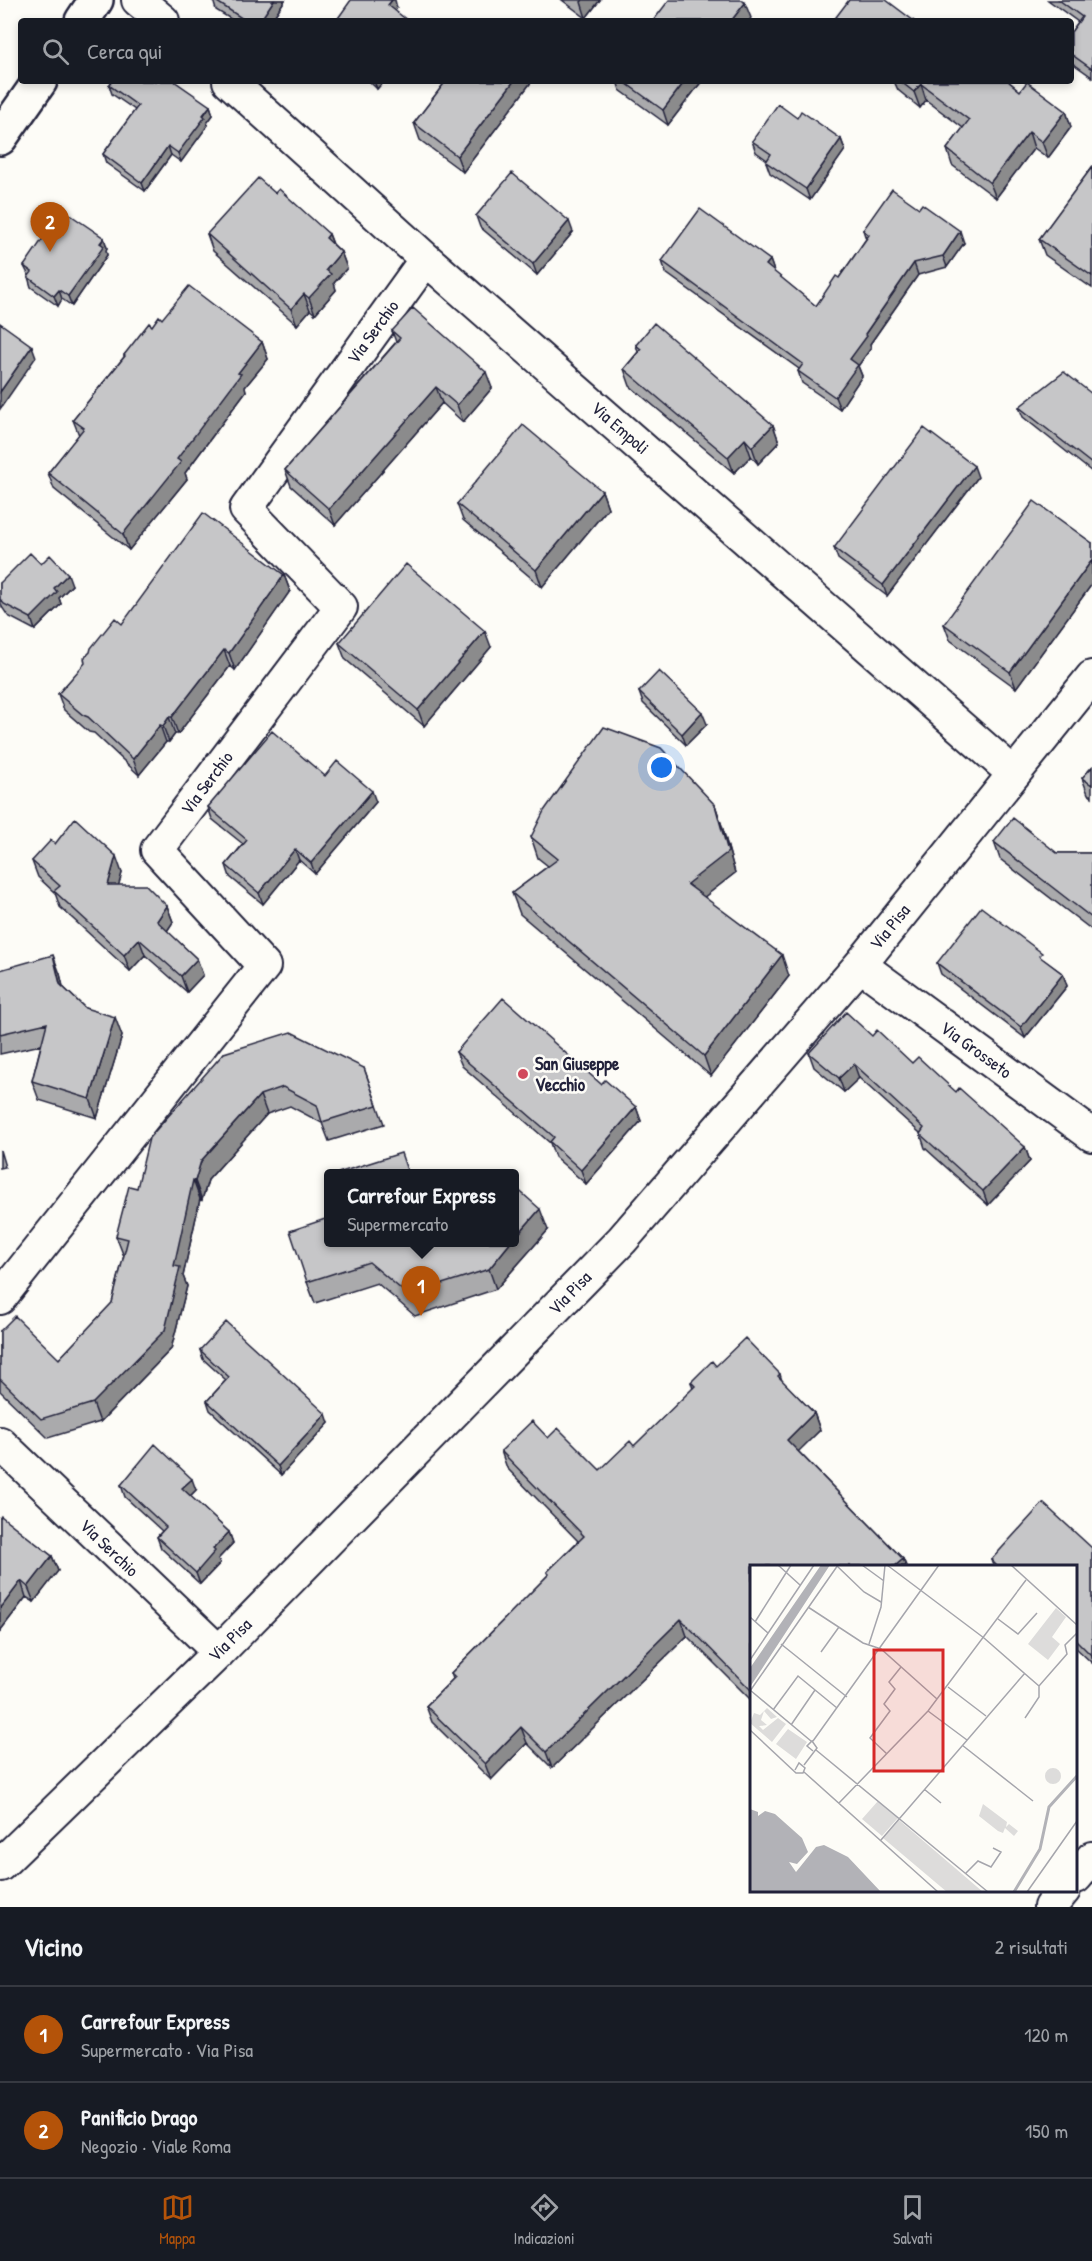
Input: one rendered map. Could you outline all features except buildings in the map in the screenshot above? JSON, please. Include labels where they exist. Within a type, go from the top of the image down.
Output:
[{"type":"main road","points":[[84,18],[96,0]]},
{"type":"main road","points":[[0,138],[38,84]]},
{"type":"street","points":[[138,0],[159,18]]},
{"type":"street","name":"Via Empoli","points":[[232,84],[426,259],[1013,773]]},
{"type":"street","name":"Via Serchio","points":[[0,1298],[264,966],[157,850],[341,607],[246,509],[426,259]]},
{"type":"street","name":"Via Pisa","points":[[0,1865],[219,1652],[622,1240],[860,965],[1092,677]]},
{"type":"street","name":"Via Grosseto","points":[[860,965],[1092,1135]]},
{"type":"street","name":"Via Serchio","points":[[0,1443],[219,1652]]},
{"type":"street","points":[[1077,1876],[1092,1858]]},
{"type":"street","points":[[1050,1907],[1062,1892]]},
{"type":"place","name":"Panificio Drago","points":[[50,252]]},
{"type":"place","name":"San Giuseppe Vecchio","points":[[523,1074]]},
{"type":"place","name":"Carrefour Express","points":[[421,1316]]}]
